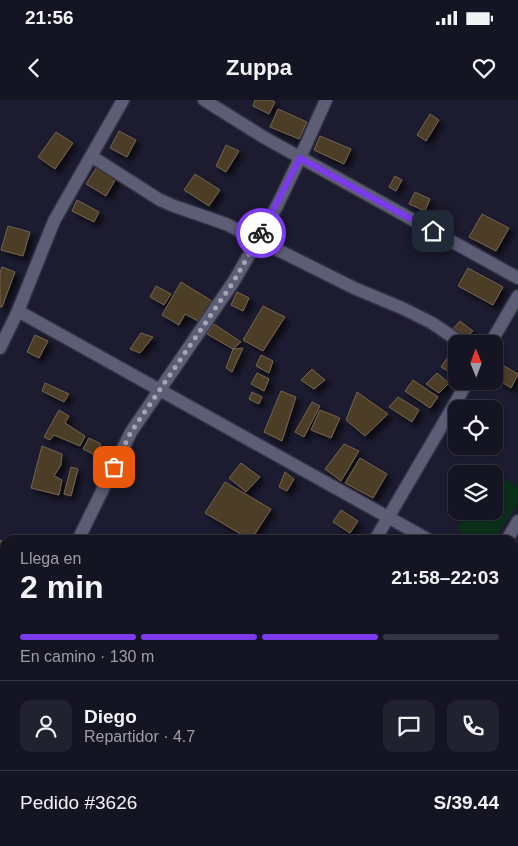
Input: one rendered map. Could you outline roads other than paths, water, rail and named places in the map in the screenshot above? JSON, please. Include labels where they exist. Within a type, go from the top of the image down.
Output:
[{"type":"street","points":[[0,348],[18,311],[54,221],[123,100]]},
{"type":"street","points":[[204,100],[300,158],[518,278]]},
{"type":"street","points":[[80,535],[131,432],[234,281],[257,241],[300,158],[326,100]]},
{"type":"street","points":[[91,156],[160,200],[226,224],[354,288],[402,308],[432,323],[450,335]]},
{"type":"street","points":[[495,335],[518,296]]},
{"type":"street","points":[[18,311],[420,535]]},
{"type":"street","points":[[378,535],[463,390]]},
{"type":"street","points":[[511,535],[518,521]]}]
